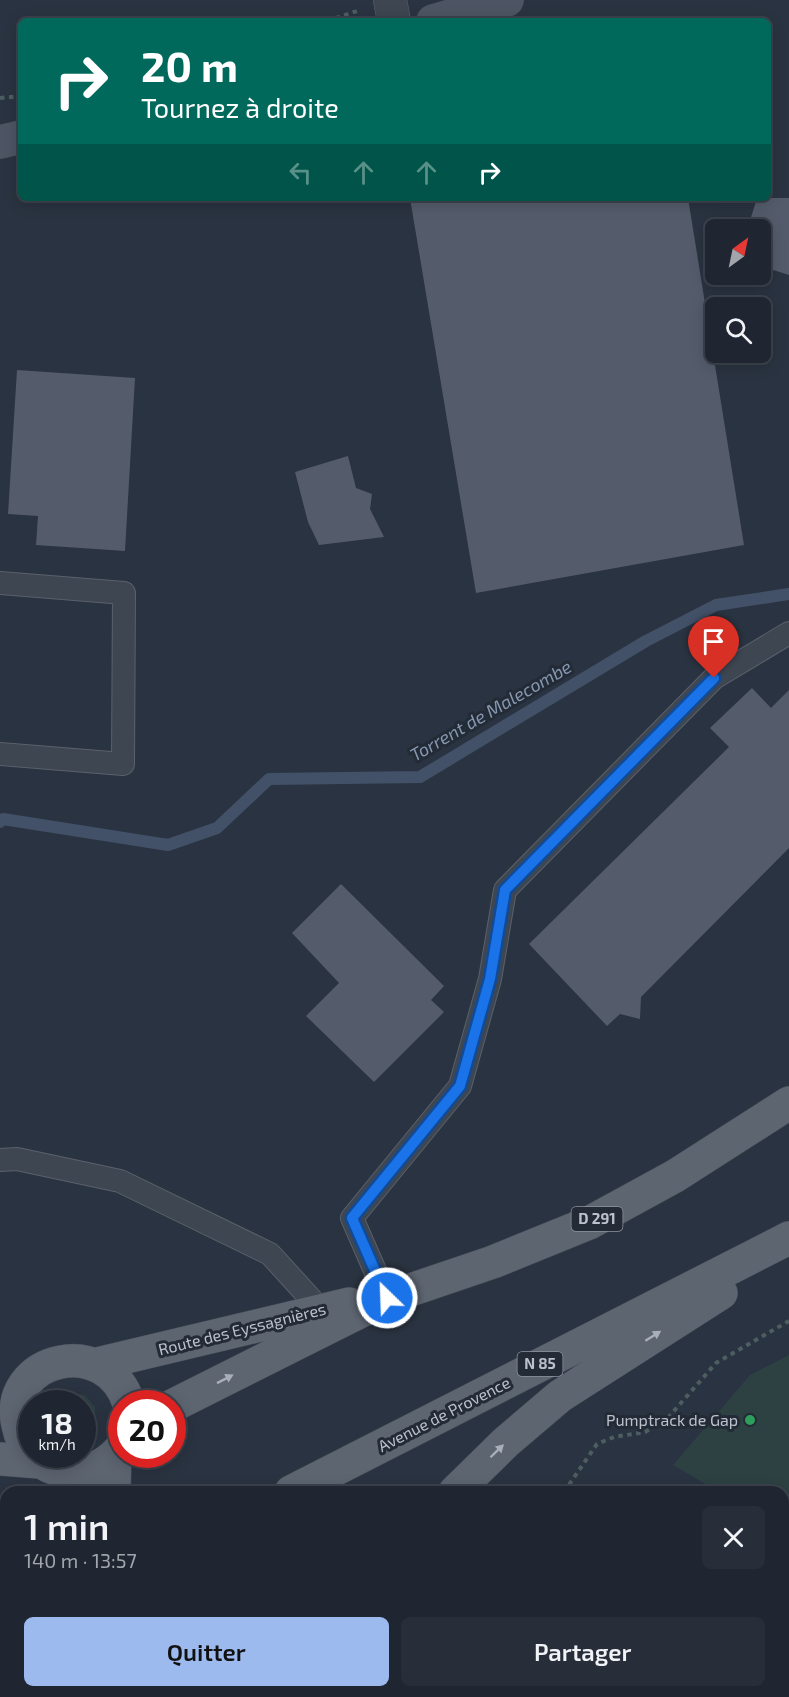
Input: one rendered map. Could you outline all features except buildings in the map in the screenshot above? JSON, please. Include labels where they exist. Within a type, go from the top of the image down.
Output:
[{"type":"main road","name":"Route des Eyssagnières","points":[[186,1399],[387,1298],[493,1263],[589,1223],[675,1176],[789,1103]]},
{"type":"main road","name":"Avenue de Provence","points":[[303,1486],[789,1238]]},
{"type":"main road","points":[[461,1486],[506,1442],[560,1396],[789,1250]]},
{"type":"main road","name":"Route des Eyssagnières","points":[[97,1364],[320,1309],[387,1298]]},
{"type":"main road","points":[[12,1394],[47,1365],[64,1360],[81,1360],[97,1364],[112,1374],[123,1390]]},
{"type":"main road","points":[[18,1404],[18,1425]]},
{"type":"main road","points":[[0,1459],[18,1462]]},
{"type":"main road","points":[[58,1468],[90,1471],[94,1468]]},
{"type":"main road","points":[[115,1486],[116,1468]]},
{"type":"street","points":[[390,0],[393,18]]},
{"type":"street","points":[[444,18],[507,0]]},
{"type":"street","points":[[0,118],[18,117]]},
{"type":"street","points":[[0,142],[18,138]]},
{"type":"lane","points":[[0,583],[124,593],[123,764],[0,754]]},
{"type":"lane","points":[[387,1298],[352,1218],[460,1086],[490,979],[505,890],[714,678],[789,633]]},
{"type":"lane","points":[[0,1160],[17,1160],[120,1181],[270,1254],[320,1309]]},
{"type":"path","points":[[0,98],[18,96]]},
{"type":"path","points":[[568,1486],[597,1444],[614,1437],[645,1432],[666,1420],[716,1363],[789,1321]]},
{"type":"green space","name":"Pumptrack de Gap","points":[[789,1355],[789,1486],[709,1486],[673,1465],[750,1375]]},
{"type":"waterway","name":"Torrent de Malecombe","points":[[0,822],[3,819],[168,845],[217,828],[269,779],[420,777],[646,641],[716,605],[789,594]]},
{"type":"place","name":"Pumptrack de Gap","points":[[750,1420]]},
{"type":"route","points":[[387,1298],[352,1218],[460,1086],[490,979],[505,890],[714,678]]}]
